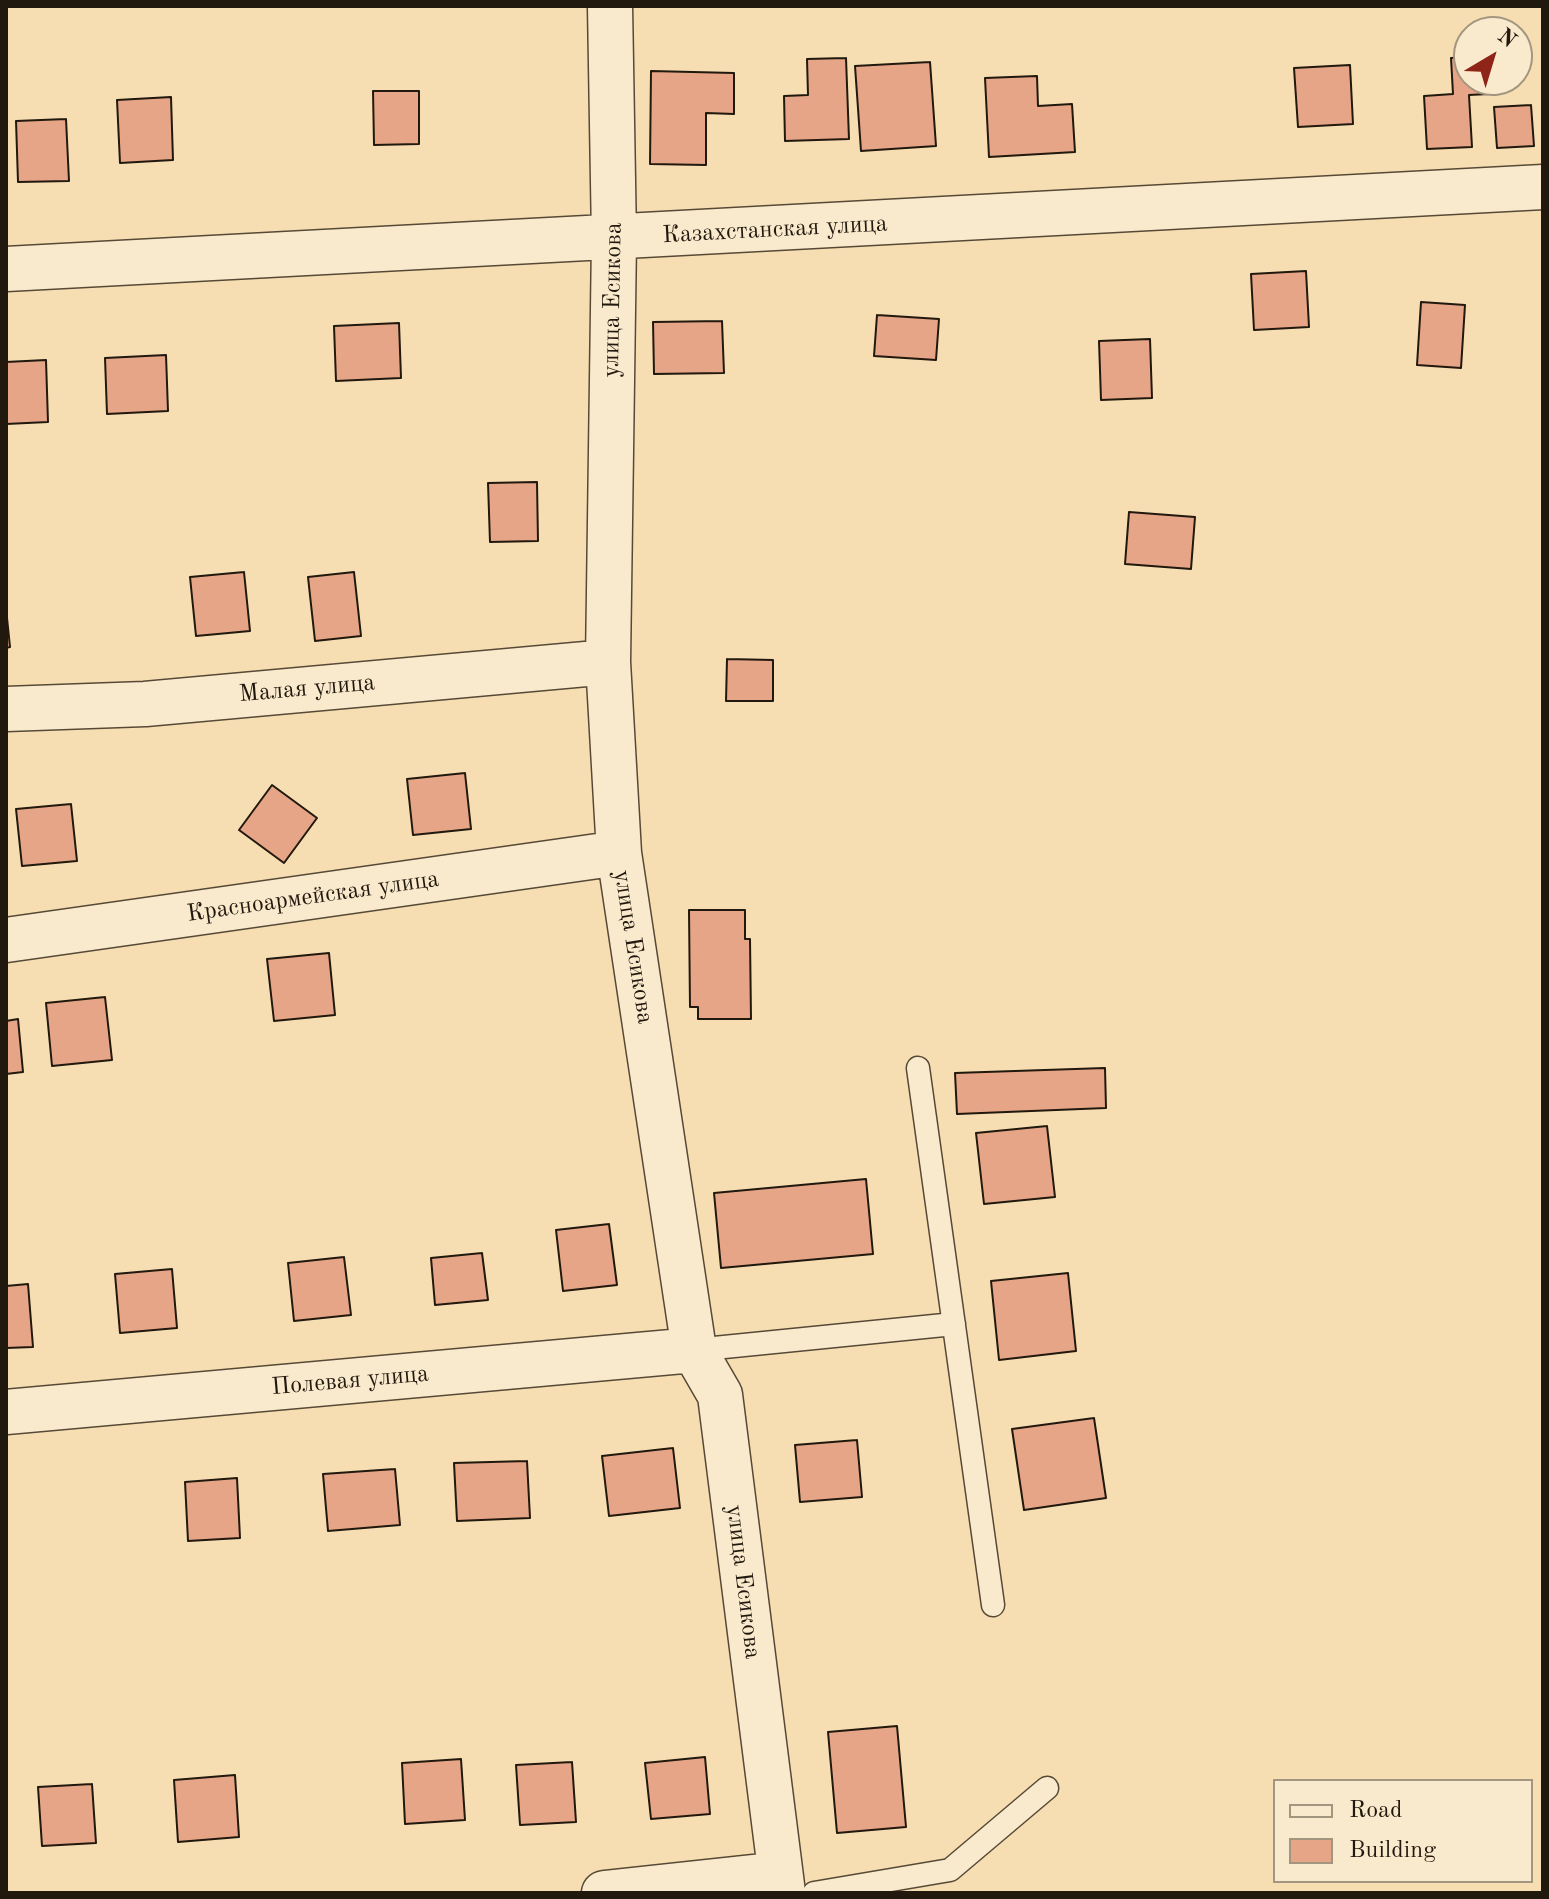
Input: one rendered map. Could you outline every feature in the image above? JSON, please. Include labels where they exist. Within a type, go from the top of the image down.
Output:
[{"type":"street","name":"улица Есикова","points":[[610,6],[614,239],[608,662],[619,853],[694,1350],[720,1395],[792,1887]]},
{"type":"street","name":"Казахстанская улица","points":[[6,269],[614,239],[1543,187]]},
{"type":"street","name":"Малая улица","points":[[6,709],[145,704],[608,662]]},
{"type":"street","name":"Красноармейская улица","points":[[6,940],[619,853]]},
{"type":"street","name":"Полевая улица","points":[[6,1412],[694,1350]]},
{"type":"street","points":[[604,1893],[792,1887]]},
{"type":"lane","points":[[918,1068],[993,1605]]},
{"type":"lane","points":[[694,1350],[954,1324]]},
{"type":"lane","points":[[792,1887],[950,1870],[1047,1788]]},
{"type":"building","points":[[846,58],[849,139],[785,141],[784,96],[808,95],[807,59]]},
{"type":"building","points":[[930,62],[936,146],[861,151],[855,66]]},
{"type":"building","points":[[1350,65],[1353,124],[1298,127],[1294,68]]},
{"type":"building","points":[[651,71],[734,73],[734,114],[706,113],[706,165],[650,164]]},
{"type":"building","points":[[1037,76],[1038,106],[1072,104],[1075,152],[989,157],[985,78]]},
{"type":"building","points":[[373,91],[419,91],[419,144],[374,145]]},
{"type":"building","points":[[1424,96],[1469,96],[1472,147],[1427,149]]},
{"type":"building","points":[[171,97],[173,160],[120,163],[117,100]]},
{"type":"building","points":[[1531,105],[1534,146],[1497,148],[1494,107]]},
{"type":"building","points":[[66,119],[69,181],[18,182],[16,121]]},
{"type":"building","points":[[1306,271],[1309,327],[1254,330],[1251,274]]},
{"type":"building","points":[[1421,302],[1465,305],[1461,368],[1417,365]]},
{"type":"building","points":[[877,315],[939,319],[936,360],[874,356]]},
{"type":"building","points":[[722,321],[724,373],[654,374],[653,322]]},
{"type":"building","points":[[399,323],[401,378],[336,381],[334,326]]},
{"type":"building","points":[[1150,339],[1152,398],[1101,400],[1099,341]]},
{"type":"building","points":[[166,355],[168,411],[107,414],[105,358]]},
{"type":"building","points":[[46,360],[48,422],[6,424],[6,362]]},
{"type":"building","points":[[537,482],[538,541],[490,542],[488,483]]},
{"type":"building","points":[[1129,512],[1195,517],[1191,569],[1125,564]]},
{"type":"building","points":[[244,572],[250,631],[196,636],[190,577]]},
{"type":"building","points":[[354,572],[361,636],[315,641],[308,577]]},
{"type":"building","points":[[6,608],[10,647],[6,648]]},
{"type":"building","points":[[727,659],[773,660],[773,701],[726,701]]},
{"type":"building","points":[[465,773],[471,829],[413,835],[407,779]]},
{"type":"building","points":[[272,785],[317,818],[284,863],[239,830]]},
{"type":"building","points":[[71,804],[77,861],[22,866],[16,809]]},
{"type":"building","points":[[689,910],[745,910],[745,939],[750,939],[751,1019],[698,1019],[698,1007],[690,1007]]},
{"type":"building","points":[[329,953],[335,1015],[274,1021],[267,959]]},
{"type":"building","points":[[105,997],[112,1060],[52,1066],[46,1003]]},
{"type":"building","points":[[18,1019],[23,1072],[6,1074],[6,1021]]},
{"type":"building","points":[[1105,1068],[1106,1108],[957,1114],[955,1073]]},
{"type":"building","points":[[1047,1126],[1055,1197],[984,1204],[976,1133]]},
{"type":"building","points":[[866,1179],[873,1254],[721,1268],[714,1193]]},
{"type":"building","points":[[609,1224],[617,1285],[563,1291],[556,1230]]},
{"type":"building","points":[[482,1253],[488,1300],[435,1305],[431,1258]]},
{"type":"building","points":[[344,1257],[351,1315],[294,1321],[288,1263]]},
{"type":"building","points":[[172,1269],[177,1328],[120,1333],[115,1274]]},
{"type":"building","points":[[1068,1273],[1076,1351],[999,1360],[991,1281]]},
{"type":"building","points":[[28,1284],[33,1347],[6,1348],[6,1286]]},
{"type":"building","points":[[1094,1418],[1106,1498],[1024,1510],[1012,1429]]},
{"type":"building","points":[[857,1440],[862,1497],[800,1502],[795,1445]]},
{"type":"building","points":[[673,1448],[680,1508],[609,1516],[602,1456]]},
{"type":"building","points":[[527,1461],[530,1518],[457,1521],[454,1463]]},
{"type":"building","points":[[395,1469],[400,1525],[328,1531],[323,1474]]},
{"type":"building","points":[[237,1478],[240,1538],[188,1541],[185,1482]]},
{"type":"building","points":[[897,1726],[906,1827],[837,1833],[828,1732]]},
{"type":"building","points":[[705,1757],[710,1814],[651,1819],[645,1763]]},
{"type":"building","points":[[461,1759],[465,1820],[405,1824],[402,1763]]},
{"type":"building","points":[[572,1762],[576,1822],[520,1825],[516,1765]]},
{"type":"building","points":[[235,1775],[239,1837],[178,1842],[174,1780]]},
{"type":"building","points":[[92,1784],[96,1843],[42,1846],[38,1787]]}]
